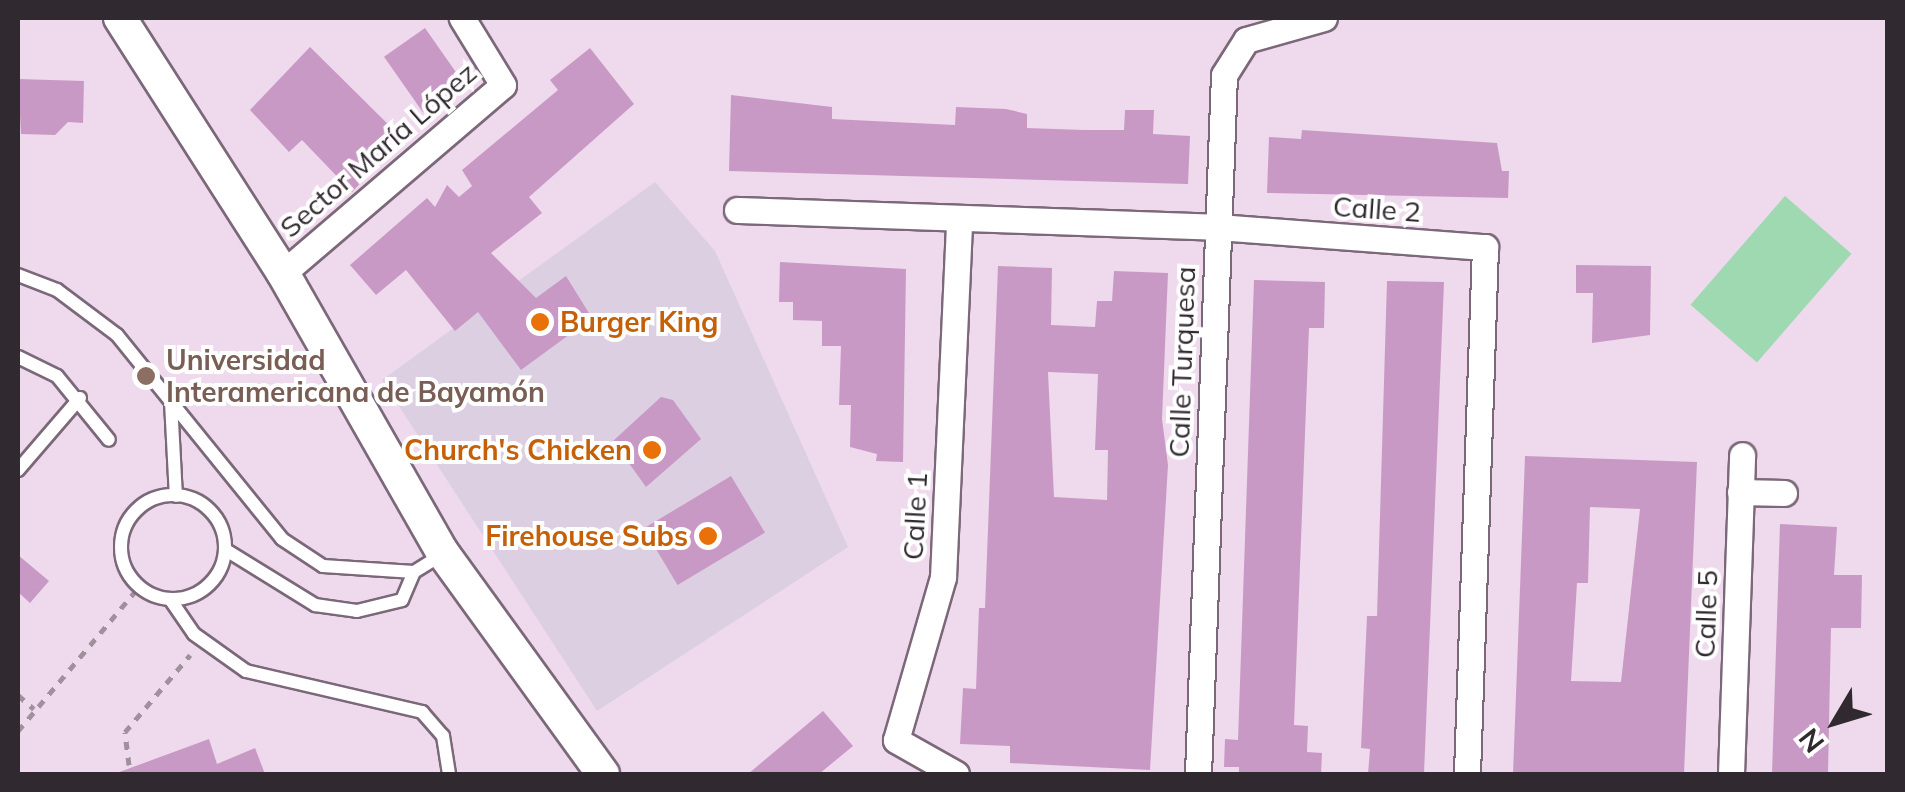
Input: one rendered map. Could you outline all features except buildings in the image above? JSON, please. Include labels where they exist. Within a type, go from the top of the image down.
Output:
[{"type":"street","points":[[120,18],[283,274],[443,553],[602,774]]},
{"type":"street","name":"Sector María López","points":[[283,274],[503,85],[462,18]]},
{"type":"street","name":"Calle Turquesa","points":[[1198,774],[1224,75],[1246,40],[1324,18]]},
{"type":"street","name":"Calle 2","points":[[737,210],[1217,227],[1485,247],[1467,774]]},
{"type":"street","name":"Calle 1","points":[[956,774],[896,740],[943,577],[958,220]]},
{"type":"street","name":"Calle 5","points":[[1731,774],[1742,455]]},
{"type":"street","points":[[1740,492],[1784,493]]},
{"type":"lane","points":[[18,275],[93,314],[170,400],[253,509],[304,556],[342,569],[384,565],[414,572]]},
{"type":"lane","points":[[18,357],[80,398],[109,440]]},
{"type":"lane","points":[[18,470],[80,398]]},
{"type":"lane","points":[[170,400],[176,496]]},
{"type":"lane","points":[[443,553],[414,572],[392,606],[334,609],[295,595],[226,550],[215,516],[176,496],[148,500],[124,527],[123,563],[140,586],[170,599],[202,641],[272,681],[422,712],[443,736],[449,774]]},
{"type":"lane","points":[[170,599],[212,583],[226,550]]},
{"type":"path","points":[[18,731],[140,586]]},
{"type":"path","points":[[129,765],[125,732],[202,641]]},
{"type":"path","points":[[18,695],[34,710]]},
{"type":"shaded area","points":[[655,182],[715,251],[848,547],[597,711],[382,380]]},
{"type":"green space","points":[[1785,196],[1851,254],[1757,362],[1691,305]]},
{"type":"place","name":"Burger King","points":[[540,322]]},
{"type":"place","name":"Universidad Interamericana de Bayamón","points":[[146,376]]},
{"type":"place","name":"Church's Chicken","points":[[652,450]]},
{"type":"place","name":"Firehouse Subs","points":[[708,536]]}]
